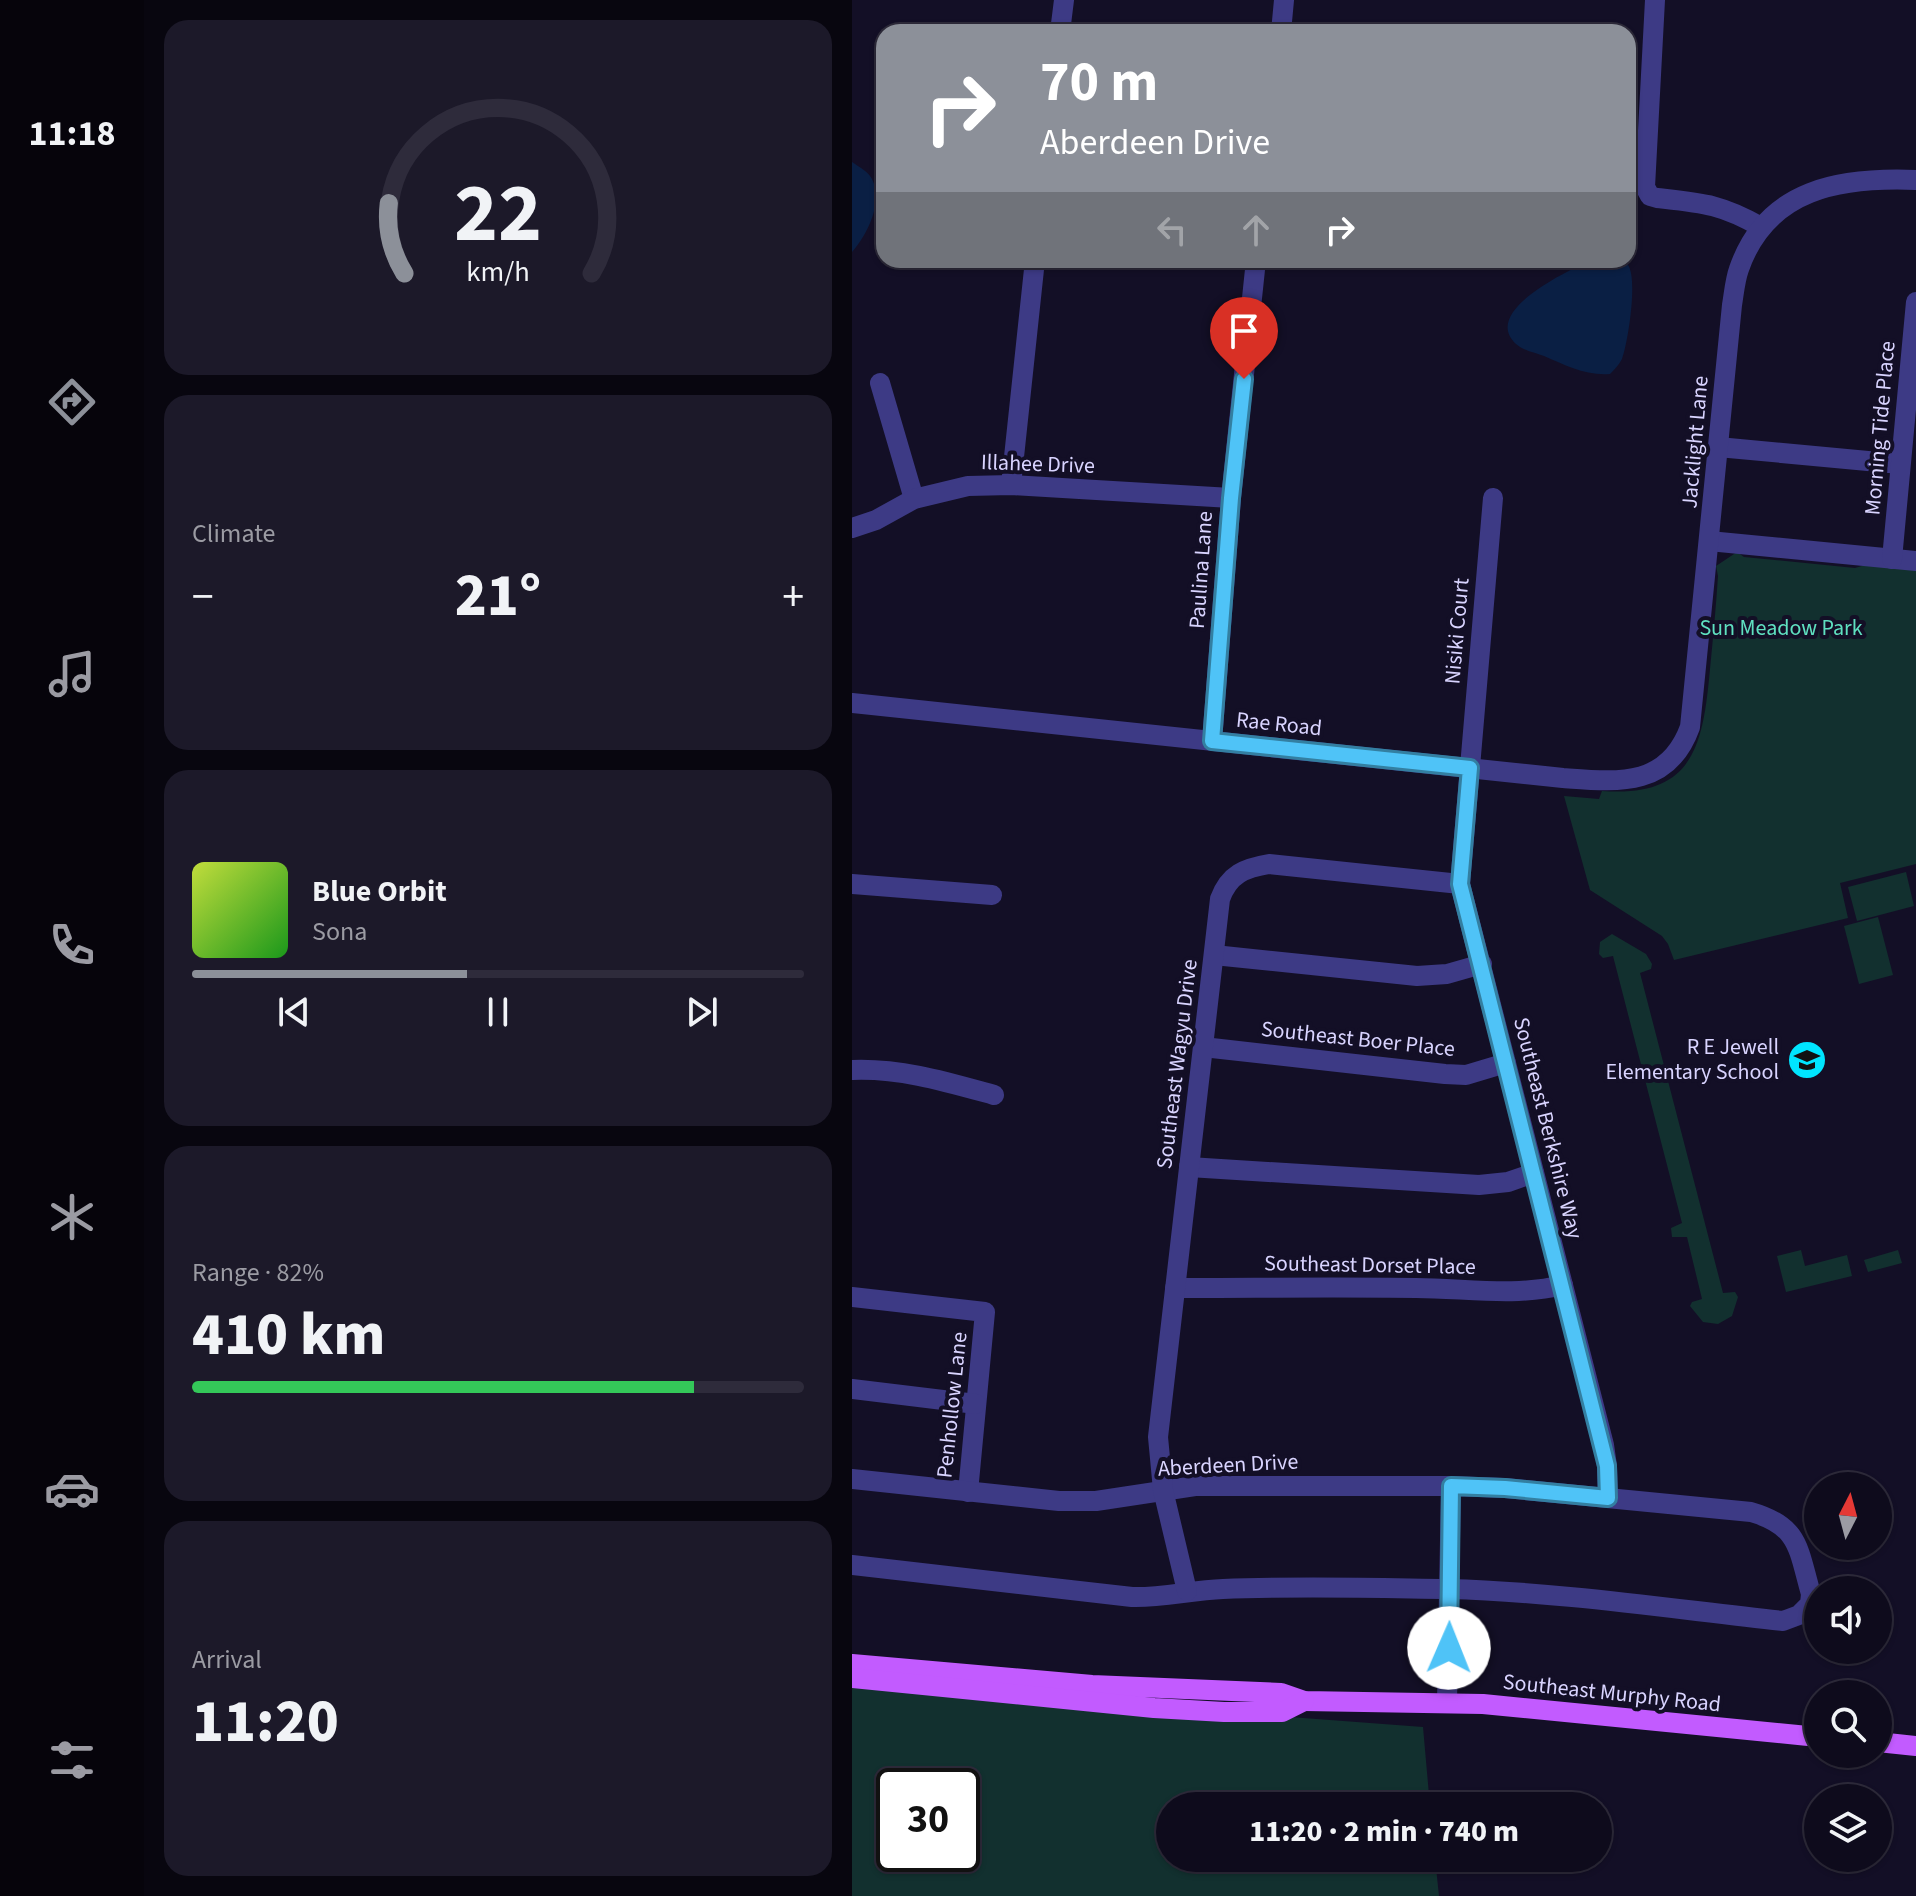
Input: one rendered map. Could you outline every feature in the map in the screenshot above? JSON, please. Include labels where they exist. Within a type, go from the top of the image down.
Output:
[{"type":"main road","name":"Southeast Murphy Road","points":[[852,1664],[1092,1685],[1281,1693],[1304,1701],[1447,1702],[1804,1736]]},
{"type":"main road","name":"Southeast Murphy Road","points":[[852,1678],[1224,1712],[1282,1712],[1304,1701]]},
{"type":"main road","points":[[1892,1743],[1916,1746]]},
{"type":"street","points":[[1061,24],[1064,0]]},
{"type":"street","points":[[1282,24],[1284,0]]},
{"type":"street","points":[[1655,0],[1645,187],[1650,196],[1715,205],[1761,227]]},
{"type":"street","name":"Jacklight Lane","points":[[1606,781],[1640,778],[1658,770],[1675,757],[1684,744],[1692,714],[1732,305],[1738,271],[1750,243],[1761,227],[1807,193],[1840,182],[1916,180]]},
{"type":"street","points":[[1011,485],[1034,268]]},
{"type":"street","name":"Paulina Lane","points":[[1212,741],[1231,498],[1255,268]]},
{"type":"street","name":"Morning Tide Place","points":[[1892,559],[1900,464],[1913,370],[1916,302]]},
{"type":"street","points":[[880,383],[914,499]]},
{"type":"street","points":[[1718,447],[1900,464]]},
{"type":"street","name":"Illahee Drive","points":[[852,528],[876,520],[914,499],[968,486],[1011,485],[1231,498]]},
{"type":"street","name":"Nisiki Court","points":[[1470,768],[1493,498]]},
{"type":"street","points":[[1709,541],[1916,561]]},
{"type":"street","name":"Rae Road","points":[[852,703],[1606,781]]},
{"type":"street","name":"Southeast Berkshire Way","points":[[1470,768],[1460,884],[1604,1445],[1608,1498]]},
{"type":"street","name":"Southeast Wagyu Drive","points":[[1187,1591],[1163,1490],[1158,1437],[1220,899],[1225,884],[1237,873],[1269,864],[1460,884]]},
{"type":"street","points":[[852,884],[992,895]]},
{"type":"street","points":[[1214,955],[1417,976],[1447,974],[1482,964]]},
{"type":"street","name":"Southeast Boer Place","points":[[1203,1047],[1455,1074],[1486,1071],[1506,1063]]},
{"type":"street","points":[[852,1070],[876,1069],[929,1077],[994,1095]]},
{"type":"street","points":[[1189,1167],[1479,1185],[1493,1185],[1534,1173]]},
{"type":"street","name":"Southeast Dorset Place","points":[[1175,1288],[1418,1288],[1506,1293],[1563,1285]]},
{"type":"street","name":"Penhollow Lane","points":[[852,1297],[985,1312],[968,1492]]},
{"type":"street","points":[[852,1389],[976,1404]]},
{"type":"street","name":"Aberdeen Drive","points":[[852,1479],[1059,1501],[1096,1501],[1163,1490],[1225,1485],[1451,1486],[1505,1488],[1751,1512],[1774,1519],[1790,1532],[1811,1594],[1810,1604],[1799,1615],[1783,1621],[1532,1594],[1450,1589]]},
{"type":"street","points":[[1447,1702],[1451,1486]]},
{"type":"street","points":[[852,1565],[1156,1598],[1187,1591],[1255,1588],[1450,1589]]},
{"type":"green space","name":"Sun Meadow Park","points":[[1737,552],[1744,557],[1855,568],[1865,565],[1916,570],[1916,864],[1840,883],[1848,918],[1674,960],[1662,936],[1590,890],[1564,796],[1599,799],[1602,791],[1633,791],[1657,786],[1675,776],[1688,761],[1697,743],[1707,696],[1718,576],[1716,566]]},
{"type":"green space","points":[[1906,872],[1914,906],[1857,921],[1848,887]]},
{"type":"green space","points":[[1878,917],[1893,975],[1859,984],[1844,926]]},
{"type":"green space","points":[[1612,934],[1646,954],[1652,964],[1651,969],[1640,973],[1723,1293],[1735,1292],[1738,1297],[1732,1316],[1718,1324],[1703,1322],[1690,1306],[1692,1302],[1702,1299],[1687,1237],[1672,1237],[1671,1228],[1682,1223],[1613,956],[1603,958],[1599,954],[1600,942]]},
{"type":"green space","points":[[1801,1250],[1805,1266],[1847,1255],[1852,1276],[1786,1292],[1777,1256]]},
{"type":"green space","points":[[1898,1250],[1902,1263],[1868,1272],[1864,1260]]},
{"type":"green space","points":[[852,1684],[1423,1727],[1429,1792],[1156,1792],[1156,1872],[1436,1872],[1439,1896],[852,1896]]},
{"type":"water","points":[[852,162],[870,176],[876,198],[868,227],[852,252]]},
{"type":"water","points":[[1575,268],[1629,268],[1632,297],[1627,340],[1622,359],[1610,374],[1584,372],[1526,350],[1516,344],[1508,331],[1510,318],[1518,306],[1532,293]]},
{"type":"place","name":"R E Jewell Elementary School","points":[[1807,1060]]},
{"type":"route","points":[[1244,379],[1231,498],[1212,741],[1470,768],[1460,884],[1604,1445],[1608,1498],[1451,1486],[1449,1648]]}]
